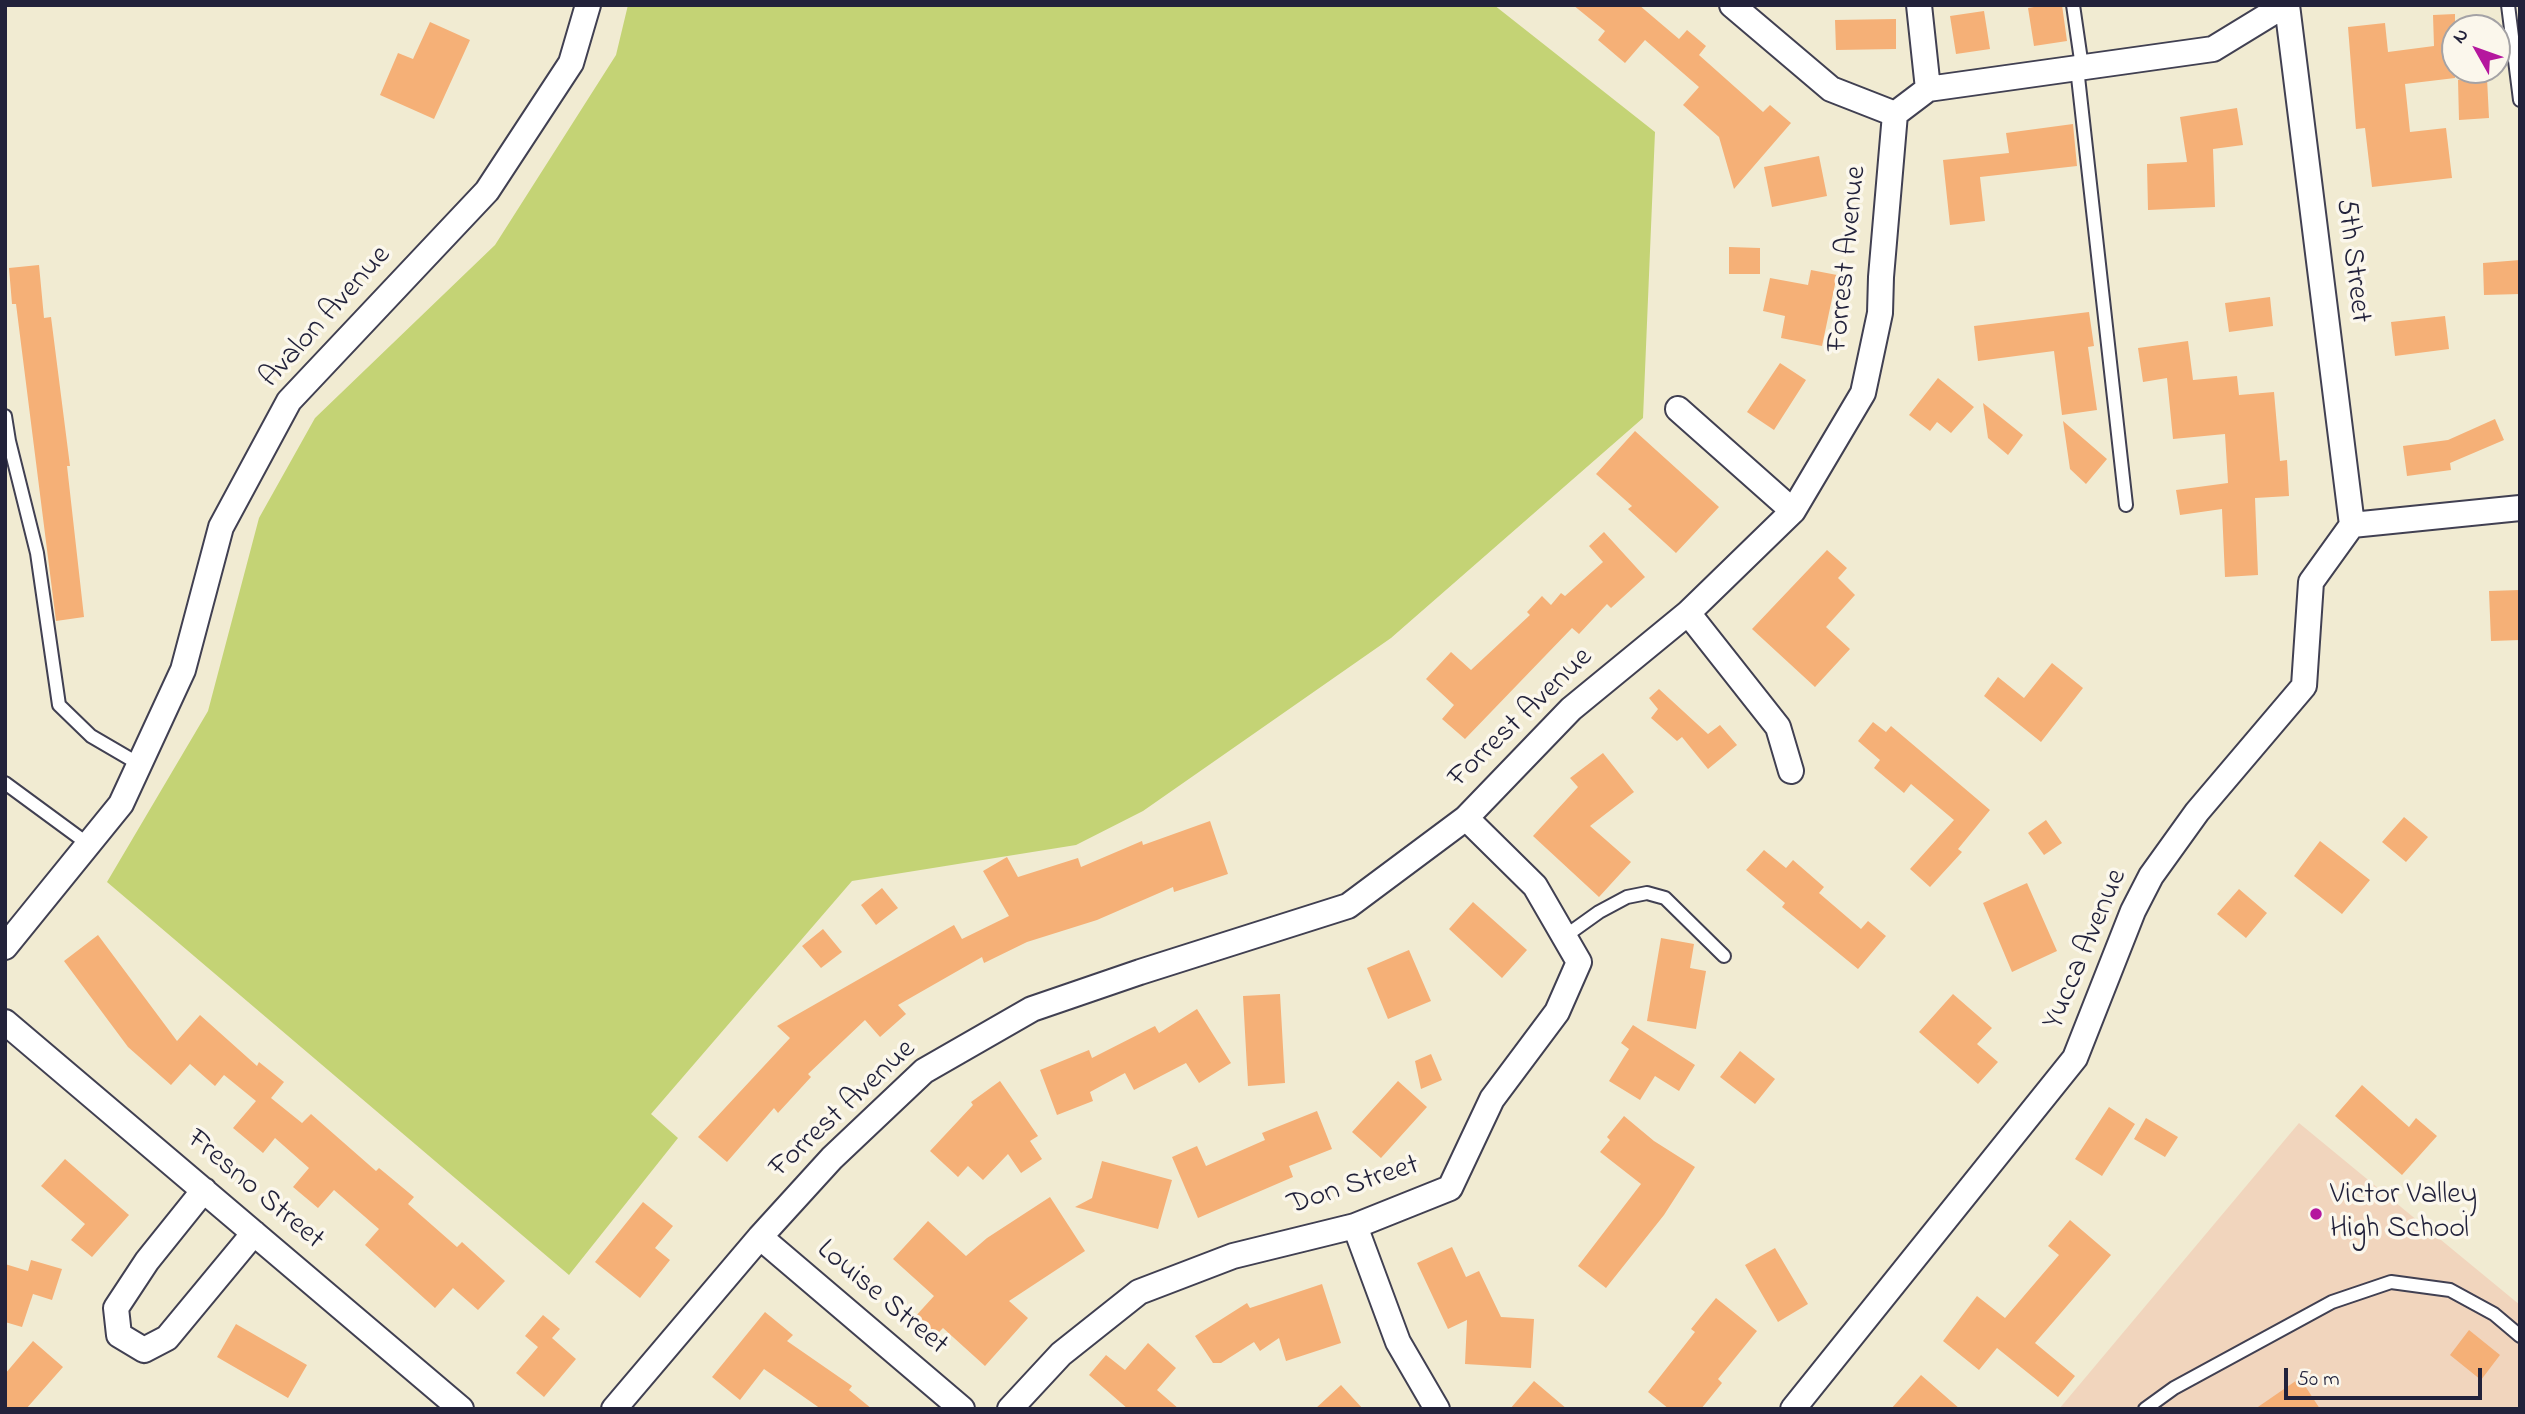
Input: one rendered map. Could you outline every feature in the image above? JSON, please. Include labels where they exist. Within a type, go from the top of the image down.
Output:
[{"type":"street","name":"Avalon Avenue","points":[[5,947],[121,804],[183,670],[221,527],[289,401],[487,191],[571,63],[589,5]]},
{"type":"street","points":[[1732,5],[1831,89],[1895,114],[1928,89],[2213,49],[2286,5]]},
{"type":"street","points":[[1919,5],[1928,89]]},
{"type":"street","name":"5th Street","points":[[2286,5],[2352,525]]},
{"type":"street","name":"Forrest Avenue","points":[[614,1409],[760,1237],[832,1158],[924,1072],[1032,1009],[1348,906],[1466,818],[1571,709],[1688,613],[1793,510],[1863,393],[1880,313],[1895,114]]},
{"type":"street","points":[[1678,409],[1793,510]]},
{"type":"street","points":[[2352,525],[2520,508]]},
{"type":"street","name":"Yucca Avenue","points":[[1793,1409],[2075,1058],[2133,911],[2151,876],[2197,813],[2304,686],[2311,582],[2352,525]]},
{"type":"street","points":[[1688,613],[1778,727],[1791,772]]},
{"type":"street","name":"Don Street","points":[[1010,1409],[1061,1354],[1139,1292],[1233,1256],[1355,1226],[1450,1188],[1492,1099],[1557,1013],[1579,962],[1535,886],[1466,818]]},
{"type":"street","name":"Fresno Street","points":[[5,1022],[461,1409]]},
{"type":"street","points":[[204,1190],[147,1261],[116,1308],[119,1335],[144,1350],[167,1338],[254,1233]]},
{"type":"street","points":[[1355,1226],[1398,1342],[1437,1409]]},
{"type":"street","name":"Louise Street","points":[[760,1237],[962,1409]]},
{"type":"lane","points":[[2073,5],[2126,505]]},
{"type":"lane","points":[[2508,5],[2520,100]]},
{"type":"lane","points":[[5,416],[37,553],[59,705],[91,736],[139,764]]},
{"type":"lane","points":[[5,783],[88,844]]},
{"type":"lane","points":[[1564,937],[1599,912],[1627,897],[1647,893],[1665,898],[1724,956]]},
{"type":"lane","points":[[2145,1409],[2174,1388],[2332,1302],[2391,1282],[2450,1290],[2494,1314],[2520,1336]]},
{"type":"shaded area","name":"Victor Valley High School","points":[[2299,1123],[2520,1305],[2520,1409],[2059,1409]]},
{"type":"green space","points":[[628,5],[1494,5],[1655,132],[1643,418],[1391,638],[1143,811],[1076,845],[852,881],[651,1114],[678,1138],[569,1275],[107,882],[208,711],[259,518],[315,418],[495,245],[616,55]]},
{"type":"building","points":[[1573,5],[1639,5],[1679,39],[1687,30],[1706,46],[1699,55],[1763,112],[1770,105],[1791,123],[1734,189],[1719,137],[1683,105],[1699,87],[1645,40],[1625,63],[1598,40],[1605,31]]},
{"type":"building","points":[[2062,5],[2067,41],[2034,46],[2028,8]]},
{"type":"building","points":[[1984,11],[1990,49],[1956,54],[1950,16]]},
{"type":"building","points":[[2433,15],[2441,15],[2441,80],[2405,84],[2410,132],[2446,128],[2452,178],[2372,187],[2365,128],[2356,129],[2348,27],[2385,23],[2388,52],[2434,46]]},
{"type":"building","points":[[1896,19],[1896,49],[1836,50],[1835,20]]},
{"type":"building","points":[[430,22],[470,40],[434,119],[380,95],[398,53],[413,59]]},
{"type":"building","points":[[2458,84],[2487,84],[2489,118],[2459,120]]},
{"type":"building","points":[[2237,108],[2243,145],[2213,149],[2215,207],[2148,210],[2147,164],[2187,162],[2180,117]]},
{"type":"building","points":[[2073,124],[2077,166],[1980,177],[1985,221],[1950,225],[1943,160],[2009,153],[2006,133]]},
{"type":"building","points":[[1819,156],[1827,196],[1772,207],[1764,167]]},
{"type":"building","points":[[1729,247],[1760,248],[1760,274],[1729,274]]},
{"type":"building","points":[[2520,260],[2520,294],[2484,295],[2483,263]]},
{"type":"building","points":[[39,265],[44,318],[51,317],[70,466],[67,466],[84,617],[56,621],[16,304],[12,304],[9,268]]},
{"type":"building","points":[[1811,270],[1837,275],[1822,346],[1781,338],[1785,316],[1763,311],[1770,278],[1808,285]]},
{"type":"building","points":[[2270,297],[2273,326],[2229,332],[2225,303]]},
{"type":"building","points":[[2089,312],[2094,346],[2088,347],[2097,410],[2062,415],[2054,351],[1978,361],[1974,326]]},
{"type":"building","points":[[2445,316],[2449,349],[2395,356],[2391,322]]},
{"type":"building","points":[[2188,341],[2193,380],[2237,376],[2239,395],[2274,392],[2280,461],[2287,460],[2289,496],[2255,498],[2258,575],[2225,577],[2222,509],[2180,515],[2176,490],[2228,483],[2225,434],[2173,439],[2167,378],[2143,382],[2138,348]]},
{"type":"building","points":[[1780,363],[1806,380],[1774,430],[1747,412]]},
{"type":"building","points":[[1938,378],[1974,407],[1951,433],[1937,422],[1930,431],[1909,415]]},
{"type":"building","points":[[1983,403],[2023,435],[2008,455],[1988,438]]},
{"type":"building","points":[[2495,419],[2504,440],[2450,463],[2451,470],[2407,476],[2403,446],[2448,440]]},
{"type":"building","points":[[2063,421],[2107,459],[2086,484],[2070,469]]},
{"type":"building","points":[[1635,431],[1719,507],[1676,553],[1628,509],[1632,506],[1596,474]]},
{"type":"building","points":[[1604,532],[1645,577],[1611,608],[1607,604],[1579,634],[1572,628],[1465,739],[1442,719],[1454,705],[1426,679],[1451,652],[1471,670],[1530,615],[1527,612],[1542,596],[1551,605],[1561,593],[1565,596],[1603,562],[1589,546]]},
{"type":"building","points":[[1827,550],[1847,568],[1838,578],[1855,595],[1826,627],[1850,649],[1815,687],[1752,629]]},
{"type":"building","points":[[2520,590],[2520,640],[2491,641],[2489,591]]},
{"type":"building","points":[[2052,663],[2083,688],[2041,742],[1984,696],[1998,677],[2024,698]]},
{"type":"building","points":[[1659,689],[1708,734],[1720,725],[1737,745],[1708,769],[1682,737],[1677,741],[1651,718],[1658,709],[1649,698]]},
{"type":"building","points":[[1873,722],[1886,732],[1891,726],[1990,810],[1958,849],[1962,852],[1930,887],[1910,869],[1954,820],[1911,784],[1904,793],[1874,768],[1880,760],[1858,741]]},
{"type":"building","points":[[1603,753],[1634,792],[1590,826],[1631,862],[1599,897],[1533,836],[1578,787],[1570,778]]},
{"type":"building","points":[[2404,817],[2428,837],[2406,862],[2382,842]]},
{"type":"building","points":[[2046,820],[2062,843],[2044,855],[2028,833]]},
{"type":"building","points":[[1210,821],[1228,874],[1174,892],[1173,887],[1097,920],[1027,942],[984,963],[982,957],[898,1005],[906,1014],[880,1037],[865,1020],[808,1074],[811,1077],[778,1113],[774,1108],[727,1162],[698,1137],[790,1038],[777,1026],[954,925],[962,939],[1009,916],[983,871],[1007,857],[1018,877],[1078,858],[1081,867],[1142,841],[1143,845]]},
{"type":"building","points":[[2320,841],[2370,880],[2342,914],[2294,876]]},
{"type":"building","points":[[1764,850],[1786,868],[1793,860],[1824,887],[1819,893],[1861,929],[1868,921],[1886,936],[1858,969],[1782,907],[1785,903],[1746,870]]},
{"type":"building","points":[[2027,883],[2057,951],[2012,972],[1983,903]]},
{"type":"building","points":[[882,888],[898,908],[876,925],[861,905]]},
{"type":"building","points":[[2239,889],[2267,913],[2246,938],[2217,914]]},
{"type":"building","points":[[1473,902],[1527,950],[1502,978],[1449,929]]},
{"type":"building","points":[[823,929],[842,952],[821,968],[802,946]]},
{"type":"building","points":[[98,935],[177,1041],[200,1015],[257,1066],[259,1062],[284,1082],[271,1098],[302,1123],[311,1114],[376,1171],[379,1168],[414,1197],[408,1204],[457,1247],[462,1242],[505,1281],[478,1310],[453,1288],[435,1308],[365,1245],[379,1229],[334,1190],[318,1208],[293,1187],[309,1168],[275,1138],[263,1153],[233,1128],[256,1101],[224,1075],[215,1086],[190,1064],[171,1085],[128,1047],[64,961]]},
{"type":"building","points":[[1661,938],[1694,944],[1690,968],[1706,971],[1696,1029],[1647,1021]]},
{"type":"building","points":[[1409,950],[1431,1001],[1388,1019],[1367,968]]},
{"type":"building","points":[[1280,994],[1285,1083],[1248,1086],[1243,996]]},
{"type":"building","points":[[1953,994],[1992,1028],[1977,1044],[1998,1062],[1978,1084],[1919,1032]]},
{"type":"building","points":[[1197,1009],[1231,1063],[1199,1083],[1186,1063],[1134,1090],[1125,1073],[1090,1092],[1093,1101],[1057,1115],[1040,1070],[1089,1050],[1092,1058],[1155,1026],[1159,1033]]},
{"type":"building","points":[[1633,1025],[1695,1065],[1679,1091],[1655,1076],[1640,1100],[1609,1081],[1629,1049],[1621,1043]]},
{"type":"building","points":[[1740,1051],[1775,1079],[1755,1104],[1720,1077]]},
{"type":"building","points":[[1431,1054],[1442,1080],[1421,1089],[1415,1061]]},
{"type":"building","points":[[1000,1081],[1038,1136],[1030,1141],[1042,1159],[1021,1173],[1008,1154],[983,1180],[968,1166],[958,1177],[930,1151],[973,1105],[971,1102]]},
{"type":"building","points":[[1398,1081],[1427,1107],[1381,1158],[1352,1132]]},
{"type":"building","points":[[2362,1085],[2409,1127],[2416,1118],[2437,1136],[2402,1175],[2335,1116]]},
{"type":"building","points":[[2109,1107],[2135,1124],[2102,1176],[2075,1159]]},
{"type":"building","points":[[1317,1111],[1332,1149],[1289,1166],[1293,1177],[1198,1218],[1172,1157],[1197,1146],[1206,1166],[1265,1140],[1262,1133]]},
{"type":"building","points":[[1624,1116],[1654,1141],[1695,1167],[1664,1215],[1606,1288],[1578,1266],[1641,1184],[1600,1152],[1610,1140],[1607,1137]]},
{"type":"building","points":[[2146,1118],[2178,1137],[2165,1157],[2134,1139]]},
{"type":"building","points":[[65,1159],[129,1215],[92,1257],[71,1240],[85,1224],[41,1186]]},
{"type":"building","points":[[1102,1161],[1172,1180],[1158,1229],[1075,1207],[1092,1198]]},
{"type":"building","points":[[1050,1197],[1085,1251],[1009,1301],[1028,1318],[985,1366],[943,1328],[934,1337],[913,1319],[934,1296],[893,1259],[928,1221],[966,1256],[987,1238]]},
{"type":"building","points":[[643,1202],[673,1226],[655,1248],[670,1260],[640,1298],[595,1262]]},
{"type":"building","points":[[2070,1220],[2111,1255],[2035,1343],[2075,1376],[2058,1397],[1997,1348],[1979,1370],[1943,1341],[1977,1296],[2005,1318],[2059,1255],[2048,1246]]},
{"type":"building","points":[[1452,1247],[1466,1277],[1479,1271],[1501,1317],[1534,1319],[1531,1368],[1465,1364],[1467,1320],[1448,1329],[1417,1263]]},
{"type":"building","points":[[1775,1248],[1808,1304],[1778,1322],[1745,1265]]},
{"type":"building","points":[[31,1260],[62,1269],[52,1300],[33,1294],[22,1327],[5,1322],[5,1264],[28,1271]]},
{"type":"building","points":[[1322,1284],[1341,1343],[1286,1361],[1279,1338],[1260,1351],[1254,1342],[1221,1363],[1213,1363],[1195,1336],[1247,1303],[1250,1308]]},
{"type":"building","points":[[1716,1298],[1757,1331],[1718,1379],[1722,1383],[1701,1409],[1669,1409],[1648,1392],[1695,1332],[1691,1329]]},
{"type":"building","points":[[765,1312],[793,1335],[787,1341],[852,1386],[849,1390],[872,1409],[821,1409],[764,1369],[740,1400],[712,1377]]},
{"type":"building","points":[[543,1315],[560,1329],[552,1338],[576,1359],[544,1397],[516,1373],[538,1347],[525,1336]]},
{"type":"building","points":[[236,1324],[307,1365],[288,1398],[217,1357]]},
{"type":"building","points":[[2469,1330],[2500,1355],[2481,1380],[2450,1355]]},
{"type":"building","points":[[33,1341],[63,1367],[26,1409],[5,1409],[5,1374]]},
{"type":"building","points":[[1148,1343],[1176,1368],[1157,1390],[1179,1409],[1128,1409],[1089,1375],[1106,1355],[1125,1370]]},
{"type":"building","points":[[1921,1375],[1960,1409],[1891,1409]]},
{"type":"building","points":[[2300,1378],[2320,1409],[2255,1409]]},
{"type":"building","points":[[1534,1381],[1567,1409],[1510,1409]]},
{"type":"building","points":[[1341,1385],[1363,1409],[1315,1409]]},
{"type":"place","name":"Victor Valley High School","points":[[2316,1214]]}]
